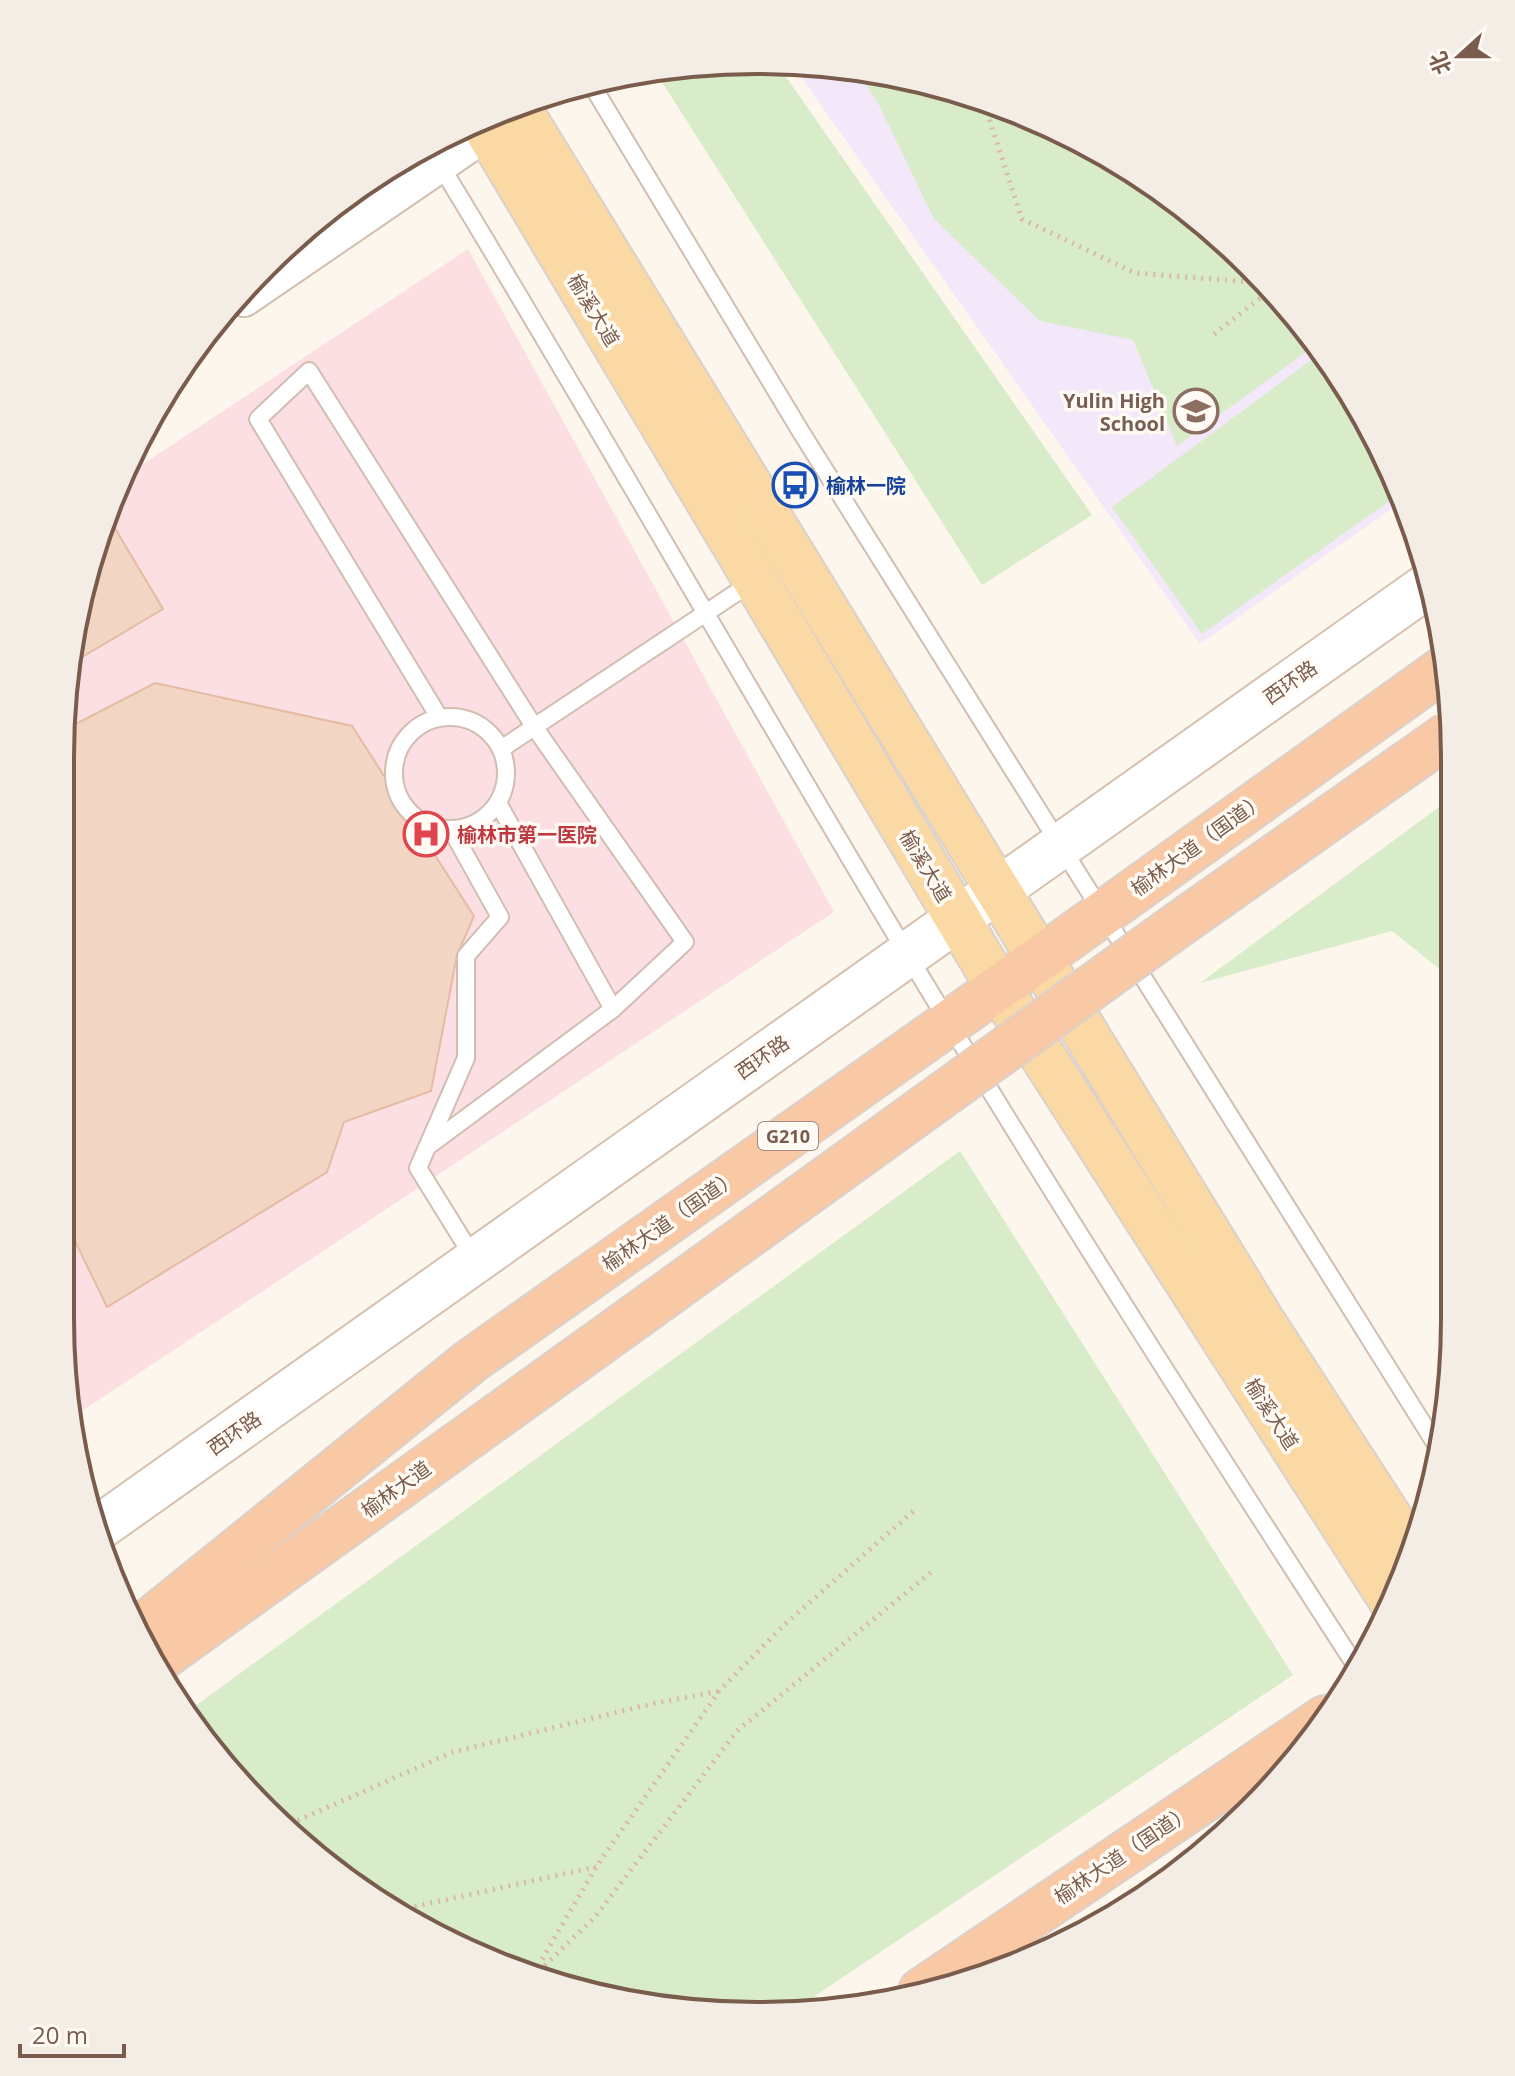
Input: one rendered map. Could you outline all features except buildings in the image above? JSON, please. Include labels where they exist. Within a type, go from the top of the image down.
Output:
[{"type":"highway","name":"榆林大道（国道）","points":[[146,1624],[471,1361],[1436,675]]},
{"type":"highway","name":"榆林大道","points":[[164,1656],[1162,936],[1441,740]]},
{"type":"highway","name":"榆林大道（国道）","points":[[943,1976],[1300,1735]]},
{"type":"main road","name":"榆溪大道","points":[[498,125],[756,580],[999,988],[1385,1590]]},
{"type":"main road","name":"榆溪大道","points":[[499,125],[996,890],[1262,1321],[1404,1540]]},
{"type":"main road","name":"西环路","points":[[105,1523],[1420,591]]},
{"type":"street","points":[[267,281],[430,158]]},
{"type":"lane","points":[[597,93],[801,432],[1431,1436]]},
{"type":"lane","points":[[434,156],[907,954],[1128,1313],[1350,1658]]},
{"type":"lane","points":[[428,1146],[613,1009],[685,942],[535,728],[309,371],[258,419],[439,717]]},
{"type":"lane","points":[[501,749],[756,580]]},
{"type":"lane","points":[[439,717],[458,717],[476,723],[491,734],[501,749],[505,776],[498,803],[485,817],[470,826],[451,829],[433,826],[417,818],[404,805],[396,788],[394,770],[397,752],[407,735],[439,717]]},
{"type":"lane","points":[[498,803],[613,1009]]},
{"type":"lane","points":[[451,829],[500,917],[466,956],[466,1058],[418,1168],[476,1261]]},
{"type":"path","points":[[988,114],[1022,219],[1135,273],[1248,282]]},
{"type":"path","points":[[1214,334],[1262,297]]},
{"type":"path","points":[[539,1966],[596,1867],[720,1690],[784,1625],[917,1508]]},
{"type":"path","points":[[541,1967],[595,1917],[737,1731],[935,1569]]},
{"type":"path","points":[[295,1822],[453,1752],[720,1690]]},
{"type":"path","points":[[411,1907],[596,1867]]},
{"type":"shaded area","name":"Yulin High School","points":[[800,75],[891,87],[934,97],[977,110],[1060,144],[1137,189],[1174,215],[1241,274],[1300,341],[1326,378],[1371,455],[1393,507],[1200,644]]},
{"type":"shaded area","name":"榆林市第一医院","points":[[468,249],[834,912],[81,1412],[74,1318],[75,713],[87,624],[97,581],[110,538],[139,467]]},
{"type":"green space","points":[[713,75],[784,75],[1092,515],[982,585],[661,81]]},
{"type":"green space","points":[[864,83],[934,97],[977,110],[1060,144],[1099,166],[1174,215],[1208,244],[1241,274],[1307,351],[1177,446],[1133,340],[1040,321],[934,219],[877,101]]},
{"type":"green space","points":[[1313,359],[1371,455],[1391,500],[1202,634],[1112,507]]},
{"type":"green space","points":[[1441,806],[1441,970],[1392,931],[1200,983]]},
{"type":"green space","points":[[960,1151],[1293,1675],[809,2000],[802,2001],[713,2001],[624,1989],[538,1966],[455,1932],[378,1887],[307,1832],[244,1769],[195,1706]]},
{"type":"place","name":"Yulin High School","points":[[1196,411]]},
{"type":"place","name":"榆林一院","points":[[795,485]]},
{"type":"place","name":"榆林市第一医院","points":[[426,834]]}]
